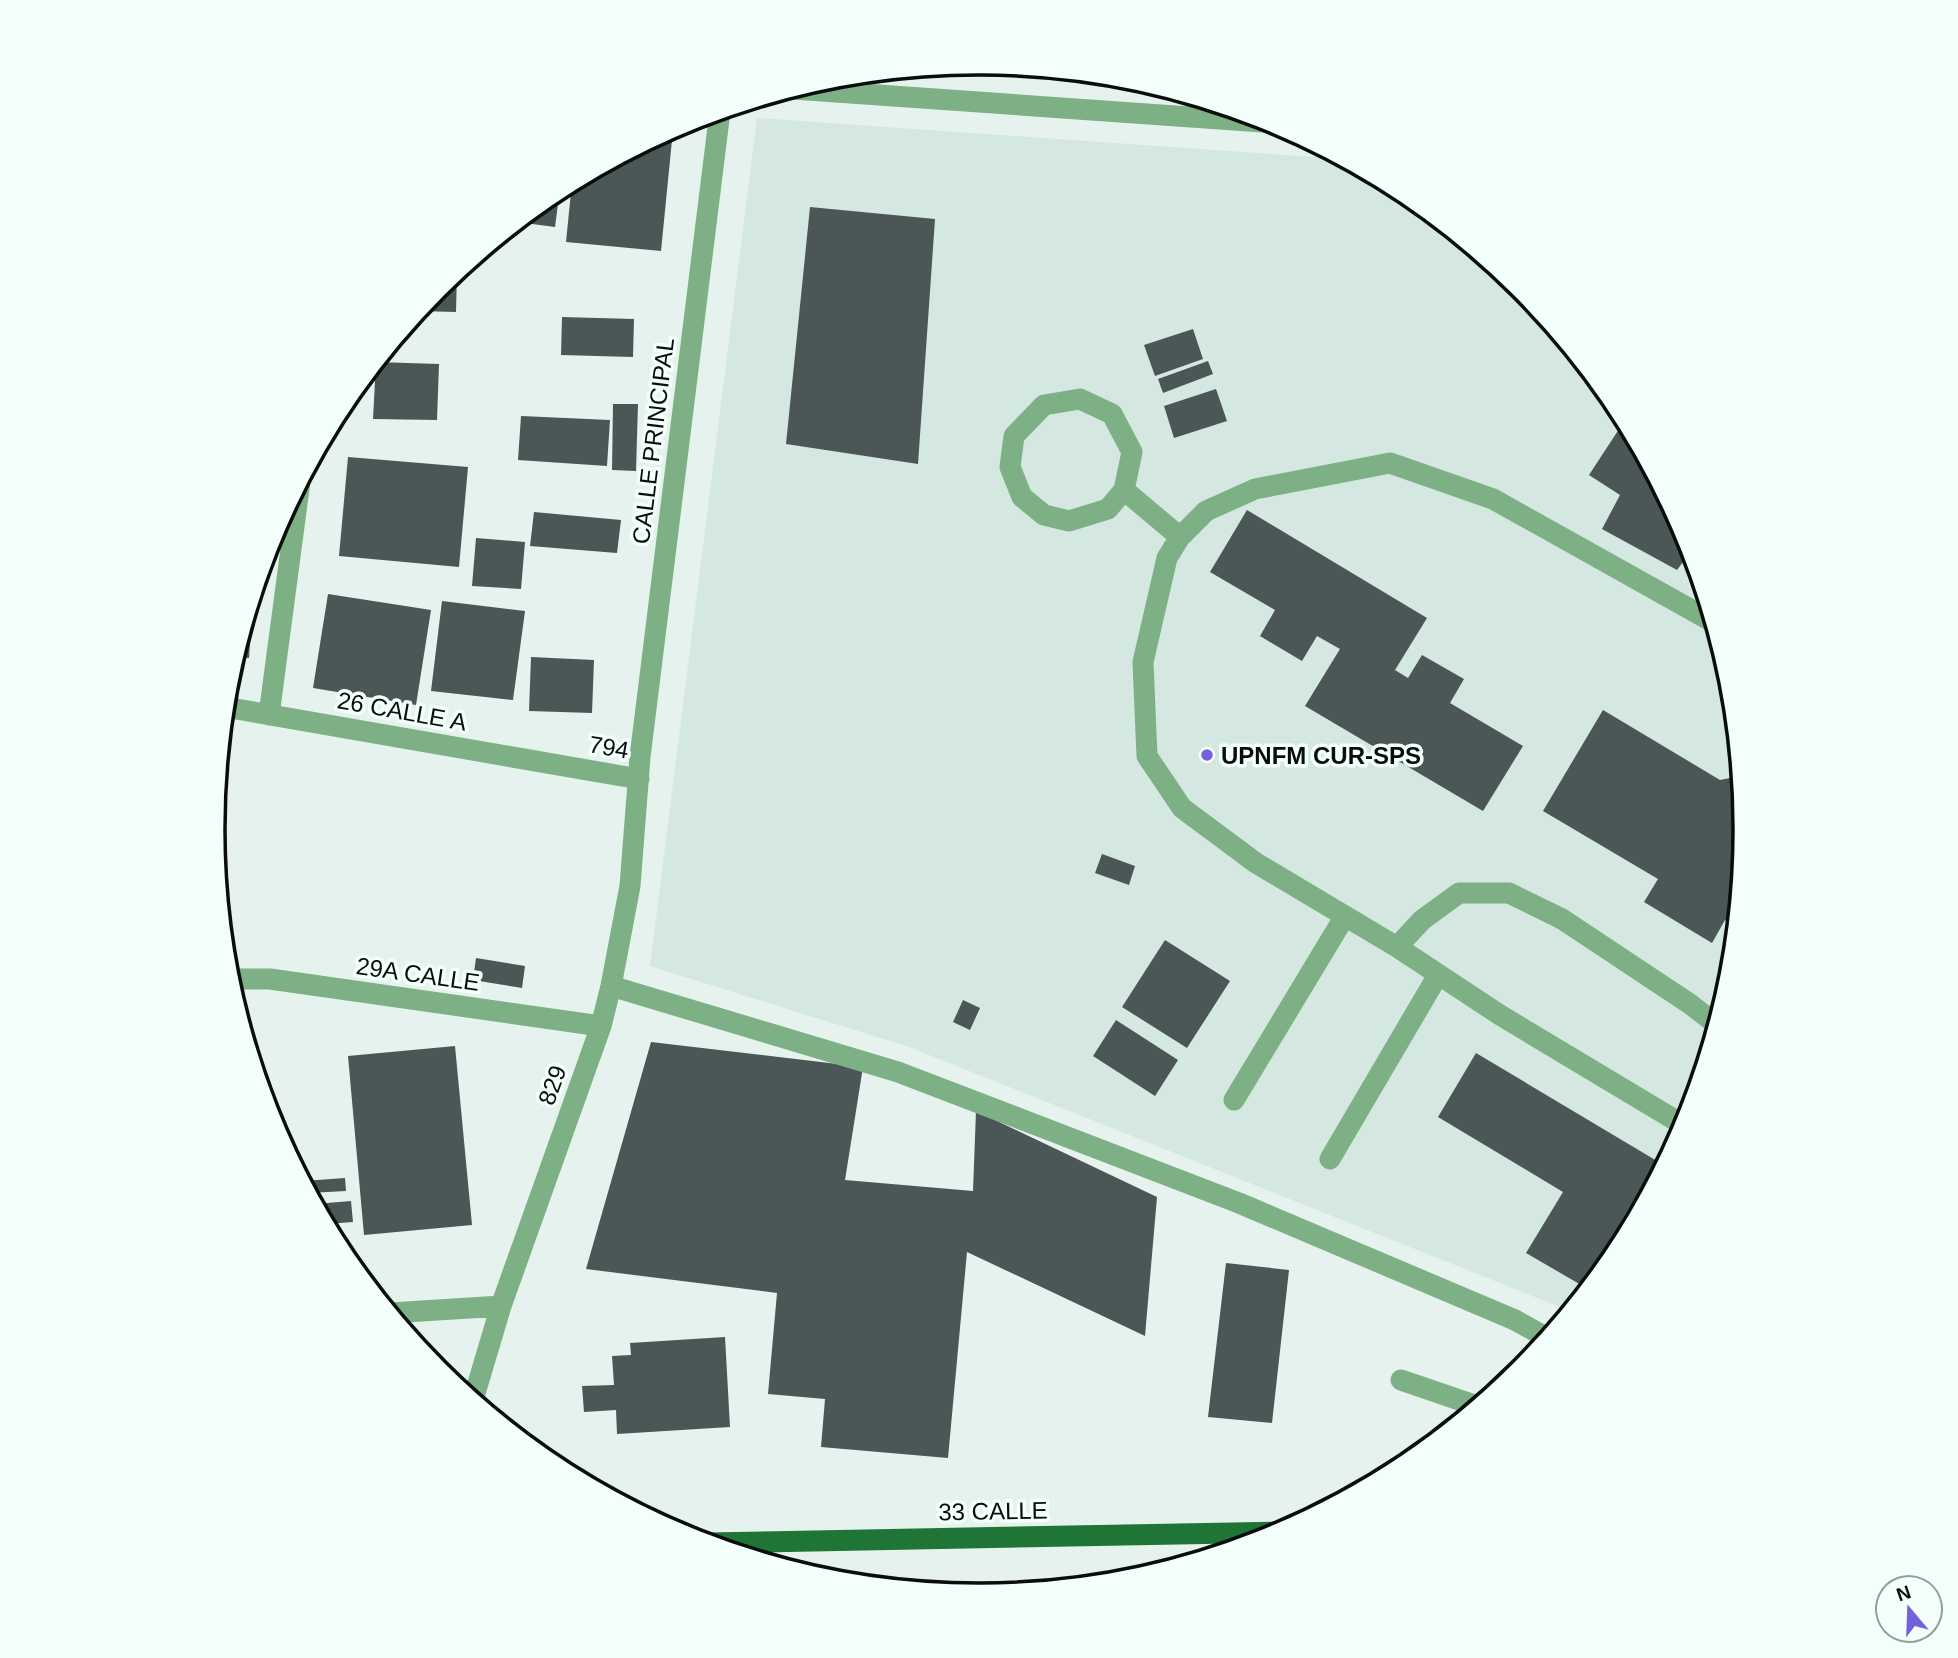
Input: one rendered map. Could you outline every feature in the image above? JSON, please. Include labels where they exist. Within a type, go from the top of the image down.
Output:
[{"type":"main road","name":"33 CALLE","points":[[736,1542],[1248,1533]]},
{"type":"street","points":[[826,91],[1234,120]]},
{"type":"street","name":"CALLE PRINCIPAL","points":[[639,779],[719,122]]},
{"type":"street","points":[[1080,399],[1112,414],[1132,452],[1124,490],[1108,509],[1069,521],[1044,515],[1022,497],[1010,467],[1014,436],[1044,405],[1080,399]]},
{"type":"street","points":[[1674,1119],[1256,863],[1182,808],[1147,756],[1143,663],[1167,558],[1180,537],[1206,511],[1255,489],[1390,463],[1493,499],[1702,616]]},
{"type":"street","points":[[1124,490],[1180,537]]},
{"type":"street","points":[[269,715],[296,512]]},
{"type":"street","name":"26 CALLE A","points":[[236,709],[570,767]]},
{"type":"street","name":"794","points":[[570,767],[639,779]]},
{"type":"street","name":"829","points":[[475,1389],[501,1306],[601,1026],[630,886],[639,779]]},
{"type":"street","points":[[1396,947],[1422,920],[1459,893],[1509,893],[1562,919],[1708,1018]]},
{"type":"street","points":[[1234,1100],[1345,916]]},
{"type":"street","points":[[1330,1159],[1438,975]]},
{"type":"street","name":"29A CALLE","points":[[241,979],[270,979],[601,1026]]},
{"type":"street","points":[[611,986],[898,1072],[1239,1203],[1515,1320],[1539,1333]]},
{"type":"street","points":[[401,1312],[501,1306]]},
{"type":"street","points":[[1401,1380],[1468,1403]]},
{"type":"shaded area","name":"UPNFM CUR-SPS","points":[[757,118],[1320,157],[1398,202],[1438,231],[1476,262],[1546,332],[1606,410],[1632,452],[1655,496],[1693,587],[1718,682],[1731,780],[1731,878],[1718,976],[1693,1071],[1655,1162],[1606,1248],[1561,1307],[909,1047],[650,966]]},
{"type":"building","points":[[672,142],[661,251],[566,242],[571,195],[602,176]]},
{"type":"building","points":[[558,203],[555,227],[530,224]]},
{"type":"building","points":[[810,207],[935,219],[918,464],[786,444]]},
{"type":"building","points":[[457,286],[456,312],[431,311]]},
{"type":"building","points":[[562,317],[634,319],[633,357],[561,355]]},
{"type":"building","points":[[1193,329],[1203,359],[1155,376],[1144,345]]},
{"type":"building","points":[[1208,361],[1213,374],[1163,393],[1158,379]]},
{"type":"building","points":[[387,362],[439,364],[437,420],[373,419],[375,378]]},
{"type":"building","points":[[1216,389],[1227,421],[1174,438],[1164,406]]},
{"type":"building","points":[[613,404],[638,404],[636,471],[612,470]]},
{"type":"building","points":[[521,416],[610,420],[607,466],[518,460]]},
{"type":"building","points":[[1618,430],[1655,496],[1675,541],[1683,562],[1677,570],[1602,529],[1620,495],[1589,475]]},
{"type":"building","points":[[348,457],[468,467],[459,567],[339,556]]},
{"type":"building","points":[[1247,510],[1427,618],[1395,670],[1408,678],[1422,655],[1464,679],[1450,703],[1523,746],[1483,811],[1305,706],[1340,649],[1317,636],[1302,661],[1260,636],[1275,610],[1210,572]]},
{"type":"building","points":[[534,512],[621,520],[617,553],[530,546]]},
{"type":"building","points":[[476,538],[525,542],[521,589],[472,586]]},
{"type":"building","points":[[328,594],[431,610],[416,705],[313,688]]},
{"type":"building","points":[[442,601],[525,611],[513,700],[431,691]]},
{"type":"building","points":[[250,636],[249,658],[246,658]]},
{"type":"building","points":[[531,657],[594,660],[592,713],[529,711]]},
{"type":"building","points":[[1603,710],[1720,780],[1731,778],[1733,829],[1727,921],[1712,943],[1644,902],[1658,879],[1543,811]]},
{"type":"building","points":[[1102,854],[1135,866],[1129,885],[1095,873]]},
{"type":"building","points":[[1165,940],[1230,981],[1187,1048],[1122,1007]]},
{"type":"building","points":[[476,958],[525,966],[522,988],[473,980]]},
{"type":"building","points":[[963,1000],[980,1008],[970,1030],[953,1022]]},
{"type":"building","points":[[1116,1020],[1178,1060],[1155,1096],[1093,1056]]},
{"type":"building","points":[[651,1042],[863,1067],[845,1180],[973,1191],[976,1111],[1157,1197],[1145,1336],[967,1252],[948,1458],[821,1447],[825,1399],[768,1394],[777,1293],[586,1269]]},
{"type":"building","points":[[455,1046],[472,1225],[364,1235],[348,1056]]},
{"type":"building","points":[[1476,1053],[1656,1160],[1620,1226],[1580,1284],[1526,1253],[1563,1192],[1438,1117]]},
{"type":"building","points":[[345,1178],[346,1191],[319,1192],[313,1180]]},
{"type":"building","points":[[351,1201],[353,1222],[337,1223],[325,1203]]},
{"type":"building","points":[[1226,1263],[1289,1270],[1272,1423],[1208,1417]]},
{"type":"building","points":[[725,1337],[730,1427],[617,1434],[616,1410],[584,1412],[582,1386],[614,1385],[612,1356],[631,1355],[630,1343]]},
{"type":"place","name":"UPNFM CUR-SPS","points":[[1207,755]]}]
